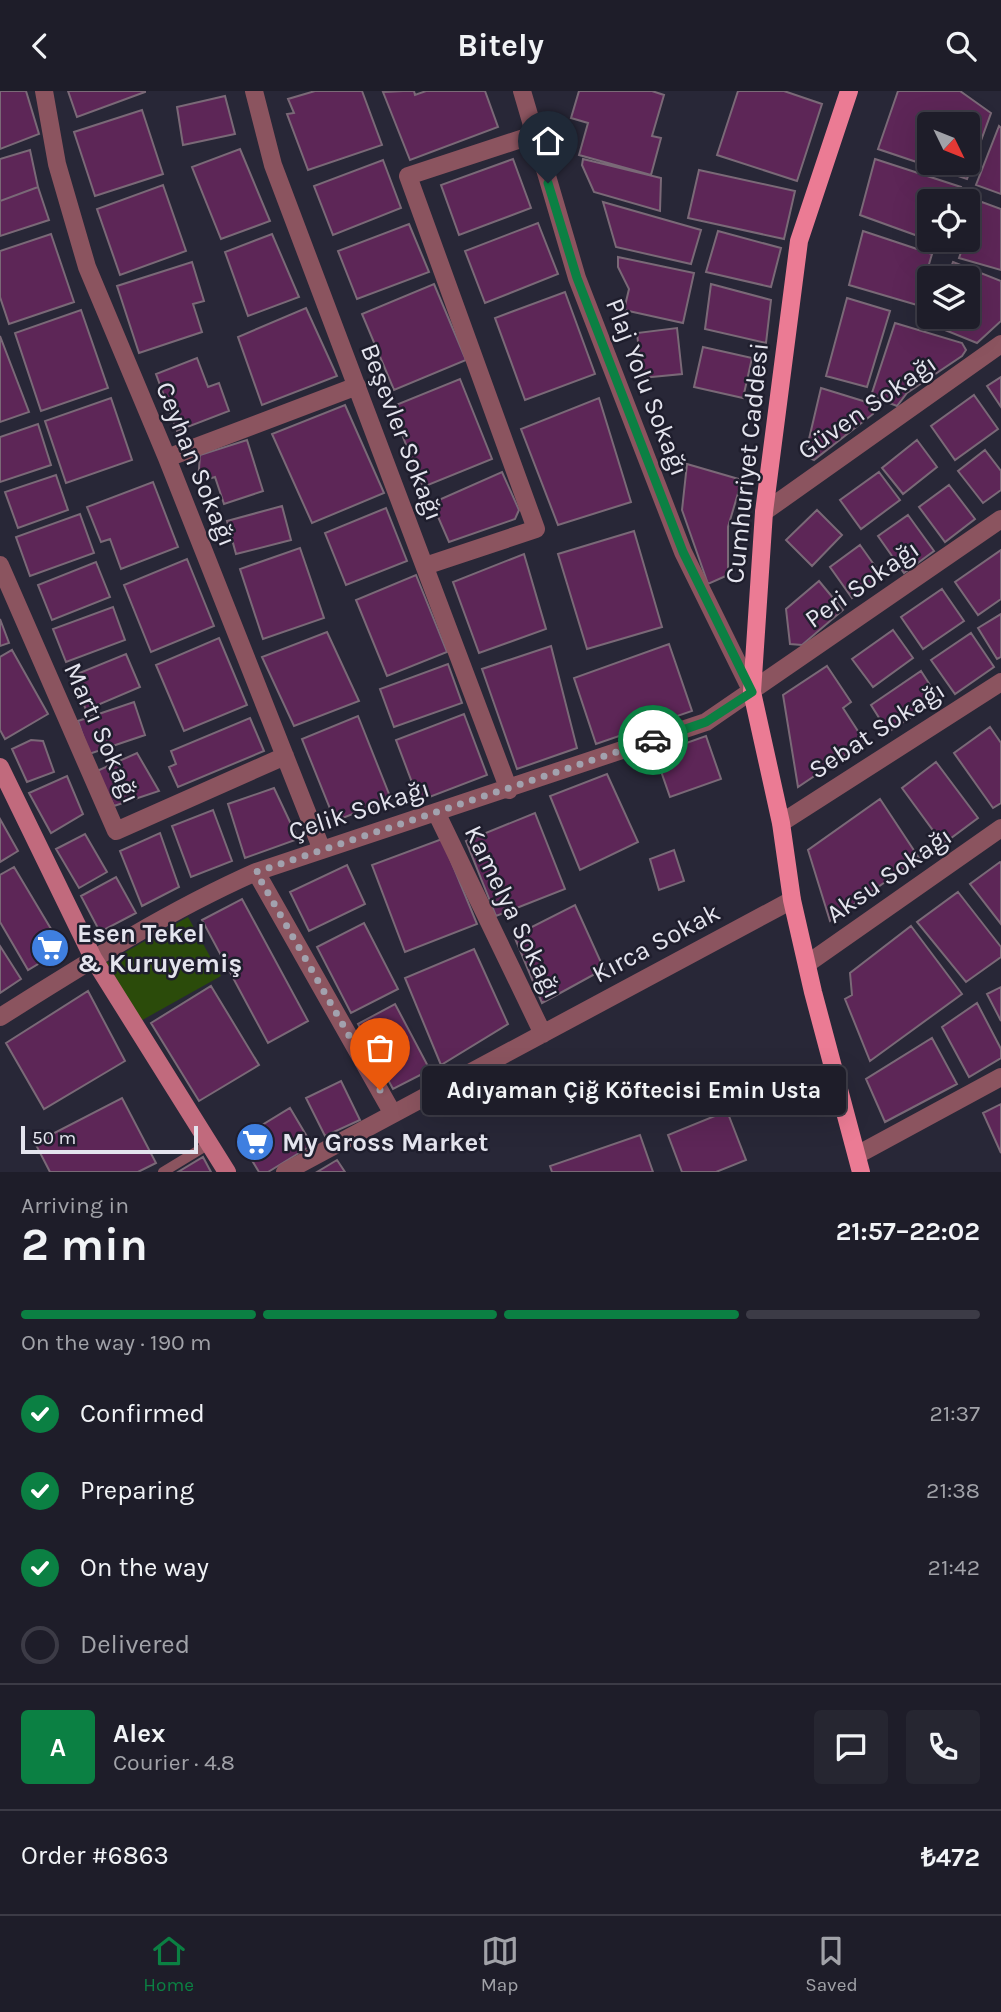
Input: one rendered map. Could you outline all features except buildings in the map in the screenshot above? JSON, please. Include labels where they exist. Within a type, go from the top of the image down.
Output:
[{"type":"main road","name":"Cumhuriyet Caddesi","points":[[849,91],[799,241],[764,512],[752,692],[781,823],[792,900],[859,1163]]},
{"type":"main road","points":[[0,767],[93,958],[226,1172]]},
{"type":"street","name":"Ceyhan Sokağı","points":[[44,91],[57,164],[87,267],[167,458],[322,850]]},
{"type":"street","name":"Beşevler Sokağı","points":[[254,91],[273,166],[509,790]]},
{"type":"street","name":"Plaj Yolu Sokağı","points":[[522,91],[577,278],[683,552],[752,692]]},
{"type":"street","points":[[425,566],[536,529],[408,176],[533,135]]},
{"type":"street","name":"Güven Sokağı","points":[[764,512],[1001,344]]},
{"type":"street","points":[[167,458],[357,386]]},
{"type":"street","name":"Peri Sokağı","points":[[752,692],[1001,519]]},
{"type":"street","name":"Martı Sokağı","points":[[0,565],[116,831],[285,756]]},
{"type":"street","name":"Sebat Sokağı","points":[[781,823],[1001,682]]},
{"type":"street","name":"Çelik Sokağı","points":[[0,1017],[93,958],[215,890],[256,872],[509,790],[706,722],[752,692]]},
{"type":"street","name":"Kamelya Sokağı","points":[[436,812],[542,1034]]},
{"type":"street","name":"Aksu Sokağı","points":[[807,964],[1001,828]]},
{"type":"street","points":[[256,872],[393,1114]]},
{"type":"street","name":"Kırca Sokak","points":[[285,1172],[792,900]]},
{"type":"street","points":[[859,1163],[1001,1076]]},
{"type":"lane","points":[[163,1172],[209,1144]]},
{"type":"green space","points":[[188,917],[221,976],[137,1023],[104,964]]},
{"type":"way so far","points":[[380,1090],[256,872],[653,740]]},
{"type":"place","name":"Esen Tekel & Kuruyemiş","points":[[50,948]]},
{"type":"place","name":"Adıyaman Çiğ Köftecisi Emin Usta","points":[[380,1090]]},
{"type":"place","name":"My Gross Market","points":[[255,1142]]},
{"type":"route","points":[[548,183],[577,278],[683,552],[752,692],[706,722],[653,740]]}]
